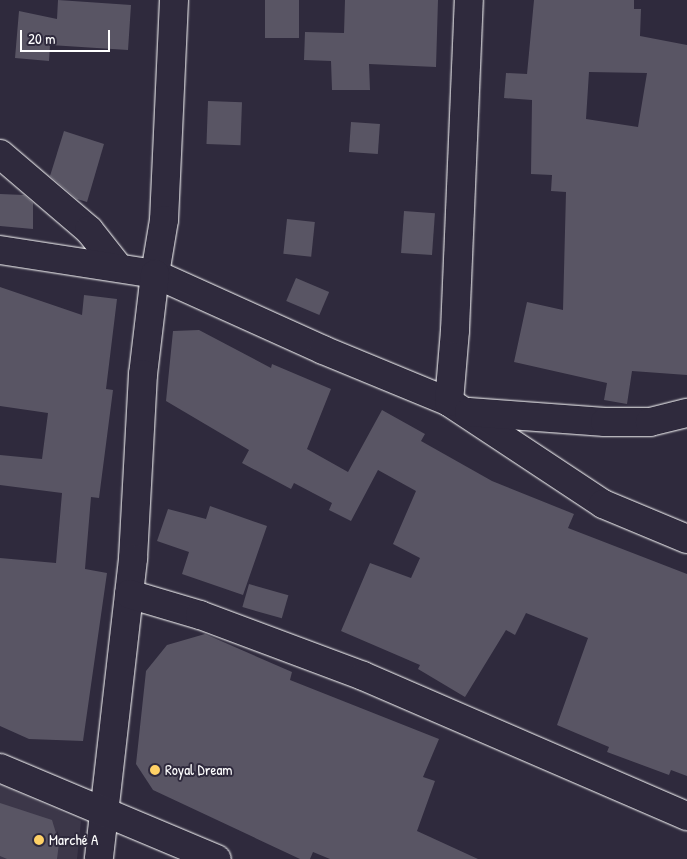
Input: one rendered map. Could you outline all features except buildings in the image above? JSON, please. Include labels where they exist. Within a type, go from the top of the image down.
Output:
[{"type":"street","points":[[99,859],[129,594],[143,374],[155,274],[164,220],[174,0]]},
{"type":"street","points":[[458,407],[455,330],[468,0]]},
{"type":"street","points":[[0,154],[89,230],[119,268]]},
{"type":"street","points":[[0,250],[155,274],[323,350],[458,407],[603,504],[687,539]]},
{"type":"street","points":[[458,407],[605,422],[650,422],[687,414]]},
{"type":"street","points":[[129,594],[200,615],[363,676],[687,816]]},
{"type":"street","points":[[0,768],[217,859]]},
{"type":"shaded area","name":"Marché A","points":[[0,784],[81,821],[77,859],[0,859]]},
{"type":"place","name":"Royal Dream","points":[[155,770]]},
{"type":"place","name":"Marché A","points":[[39,840]]}]
